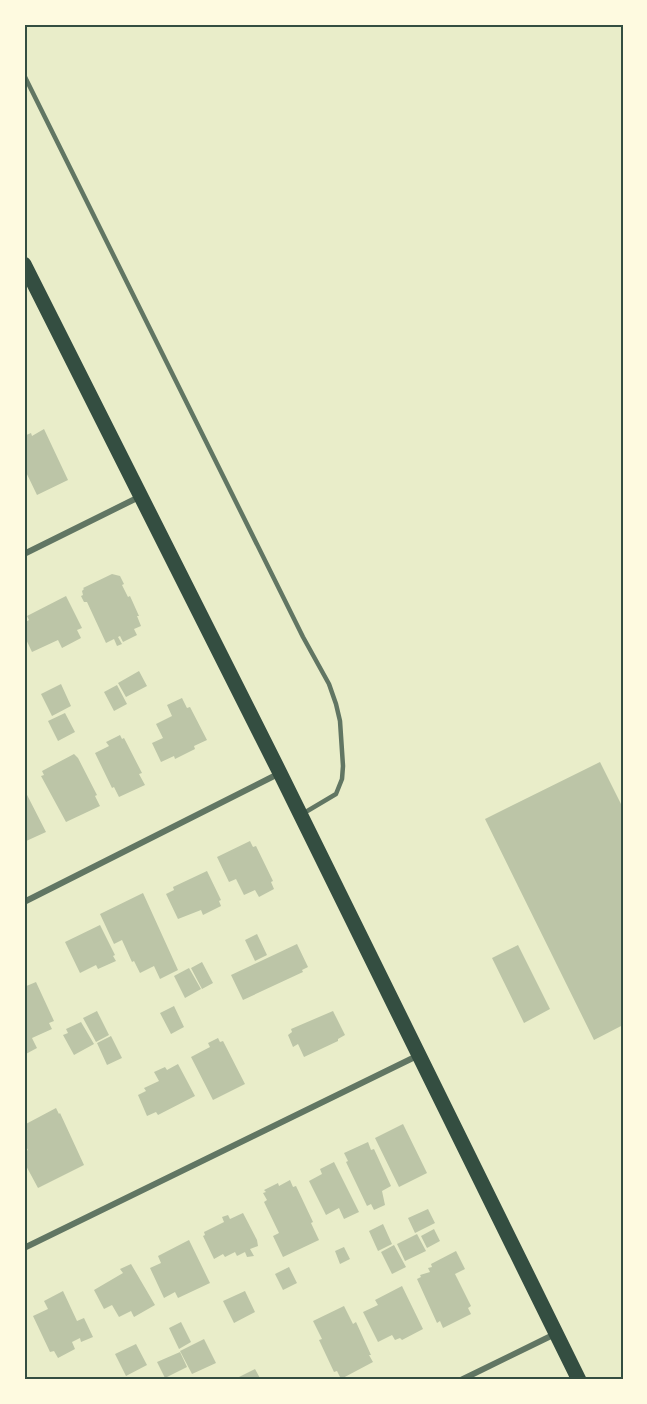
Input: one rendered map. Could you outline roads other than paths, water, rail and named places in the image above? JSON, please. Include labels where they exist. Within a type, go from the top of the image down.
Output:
[{"type":"main road","points":[[24,264],[280,773],[579,1380]]},
{"type":"street","points":[[24,554],[141,496]]},
{"type":"street","points":[[24,902],[280,773]]},
{"type":"street","points":[[24,1248],[419,1055]]},
{"type":"street","points":[[462,1380],[556,1333]]},
{"type":"lane","points":[[24,75],[303,637],[329,684],[340,721],[343,766],[339,789],[330,799],[300,815]]}]
